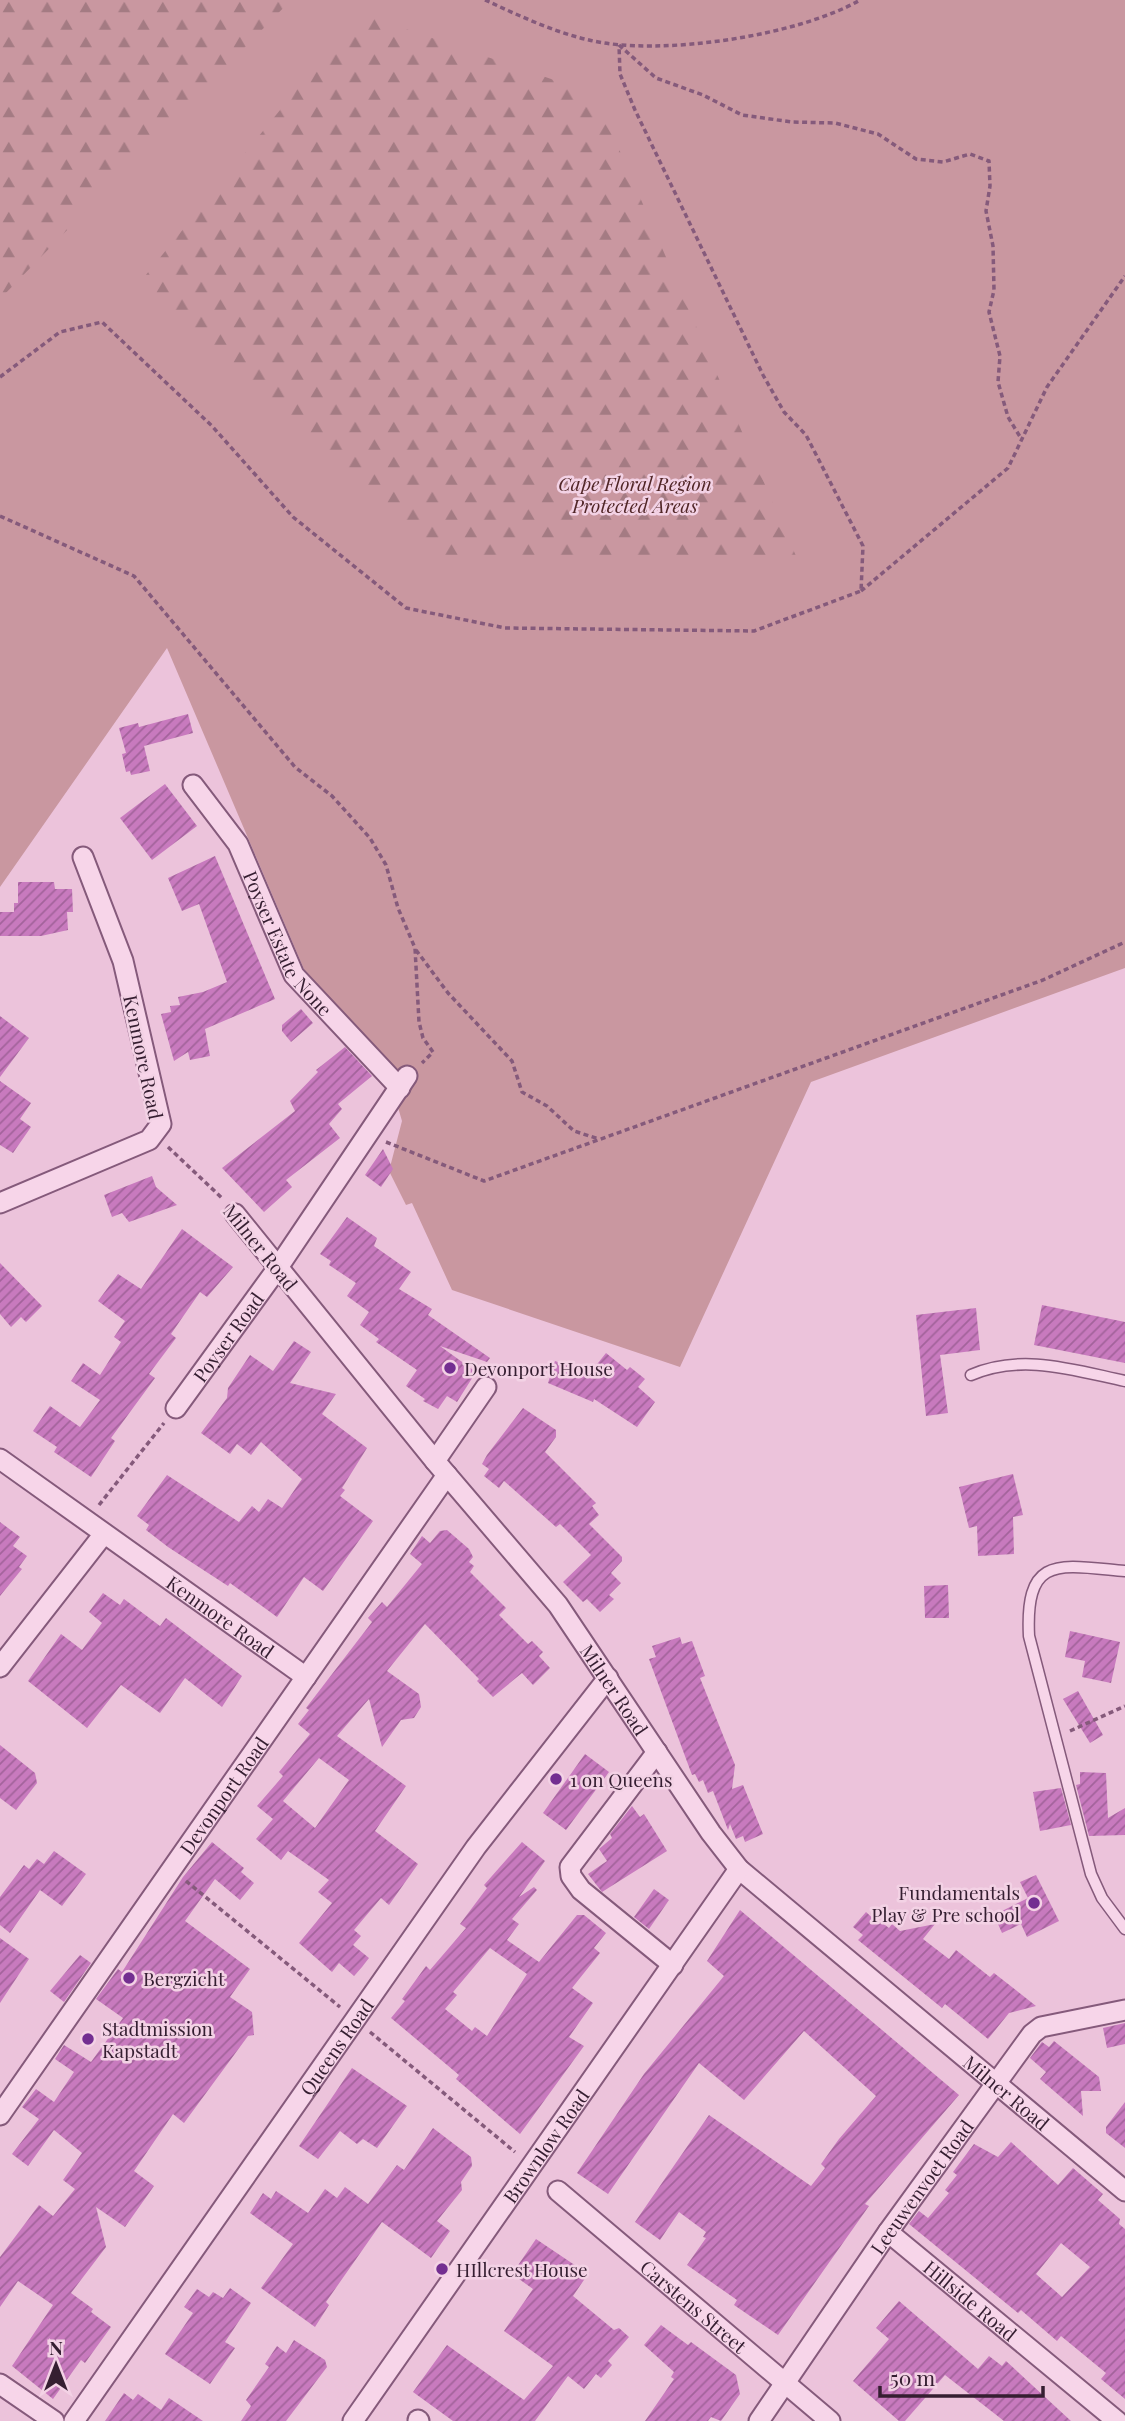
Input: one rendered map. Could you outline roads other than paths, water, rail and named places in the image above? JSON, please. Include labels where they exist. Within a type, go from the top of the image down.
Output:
[{"type":"street","name":"Poyser Estate None","points":[[192,785],[237,845],[294,975],[404,1082]]},
{"type":"street","name":"Kenmore Road","points":[[0,1203],[155,1136],[161,1117],[123,961],[83,858]]},
{"type":"street","name":"Poyser Road","points":[[176,1408],[277,1269],[404,1082]]},
{"type":"street","name":"Milner Road","points":[[235,1214],[441,1468],[558,1605],[739,1869],[1125,2191]]},
{"type":"street","name":"Devonport Road","points":[[0,2115],[306,1677],[441,1468],[486,1387]]},
{"type":"street","name":"Kenmore Road","points":[[0,1459],[86,1523],[306,1677]]},
{"type":"street","points":[[0,1667],[103,1535]]},
{"type":"street","name":"Queens Road","points":[[74,2421],[476,1847],[608,1678]]},
{"type":"street","points":[[657,1752],[570,1867],[571,1876],[581,1890],[673,1965]]},
{"type":"street","name":"Brownlow Road","points":[[353,2421],[739,1869]]},
{"type":"street","name":"Leeuwenvoet Road","points":[[759,2421],[888,2232],[1032,2034],[1041,2027],[1125,2010]]},
{"type":"street","name":"Carstens Street","points":[[558,2191],[830,2421]]},
{"type":"street","name":"Hillside Road","points":[[888,2232],[1117,2421]]},
{"type":"street","points":[[0,2384],[54,2421]]},
{"type":"lane","points":[[971,1375],[991,1367],[1017,1363],[1043,1364],[1125,1381]]},
{"type":"lane","points":[[1125,1571],[1057,1568],[1043,1573],[1032,1587],[1027,1604],[1029,1636],[1058,1737],[1091,1874],[1102,1898],[1125,1929]]},
{"type":"place","name":"Devonport House","points":[[450,1368]]},
{"type":"place","name":"1 on Queens","points":[[556,1779]]},
{"type":"place","name":"Fundamentals Play & Pre school","points":[[1034,1903]]},
{"type":"place","name":"Bergzicht","points":[[129,1978]]},
{"type":"place","name":"Stadtmission Kapstadt","points":[[88,2039]]},
{"type":"place","name":"HIllcrest House","points":[[442,2269]]},
{"type":"park label","name":"Cape Floral Region Protected Areas","points":[[635,494]]}]
